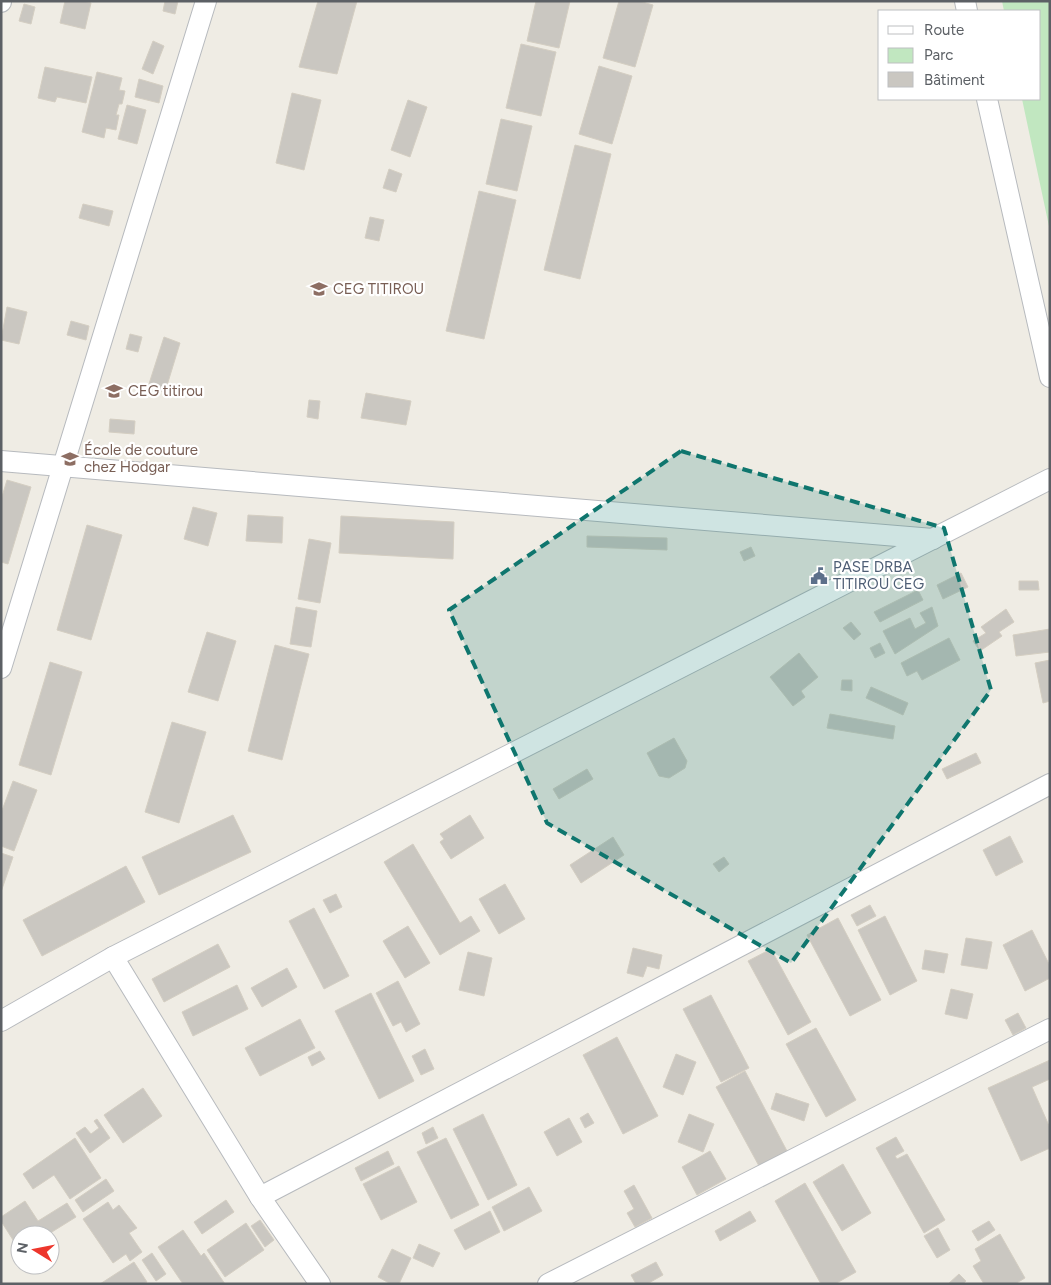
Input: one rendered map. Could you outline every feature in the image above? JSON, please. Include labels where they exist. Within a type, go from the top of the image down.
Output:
[{"type":"street","points":[[2,660],[206,1]]},
{"type":"street","points":[[987,100],[1050,377]]},
{"type":"street","points":[[1,461],[933,539]]},
{"type":"street","points":[[1,1021],[113,958],[1050,479]]},
{"type":"street","points":[[260,1197],[1050,784]]},
{"type":"street","points":[[113,958],[260,1197],[320,1284]]},
{"type":"street","points":[[548,1284],[1050,1029]]},
{"type":"highlighted area","points":[[681,451],[944,528],[991,690],[791,963],[547,823],[449,610]]},
{"type":"green space","points":[[1002,1],[1050,1],[1050,231],[1022,100],[1041,100],[1041,10],[1004,10]]},
{"type":"building","points":[[65,1],[91,3],[85,29],[60,23]]},
{"type":"building","points":[[165,1],[178,1],[175,14],[163,11]]},
{"type":"building","points":[[318,1],[357,1],[337,74],[299,67]]},
{"type":"building","points":[[536,1],[570,1],[559,48],[527,41]]},
{"type":"building","points":[[619,1],[639,1],[653,5],[635,67],[603,58]]},
{"type":"building","points":[[24,4],[35,7],[31,24],[19,21]]},
{"type":"building","points":[[153,41],[164,46],[153,74],[142,69]]},
{"type":"building","points":[[521,44],[556,52],[541,116],[506,108]]},
{"type":"building","points":[[599,66],[632,76],[612,144],[579,134]]},
{"type":"building","points":[[45,67],[92,77],[86,103],[57,97],[55,102],[38,98]]},
{"type":"building","points":[[97,72],[122,78],[119,90],[125,91],[122,104],[119,104],[116,115],[119,115],[116,130],[106,128],[104,138],[82,132]]},
{"type":"building","points":[[139,79],[163,86],[159,103],[135,97]]},
{"type":"building","points":[[292,93],[321,100],[304,170],[276,163]]},
{"type":"building","points":[[408,100],[427,107],[410,157],[391,150]]},
{"type":"building","points":[[127,105],[146,110],[137,144],[118,139]]},
{"type":"building","points":[[501,119],[532,126],[517,191],[486,184]]},
{"type":"building","points":[[575,145],[611,154],[580,279],[544,270]]},
{"type":"building","points":[[389,169],[402,174],[396,192],[383,188]]},
{"type":"building","points":[[479,191],[516,200],[484,339],[446,331]]},
{"type":"building","points":[[83,204],[113,211],[109,226],[79,218]]},
{"type":"building","points":[[370,217],[384,220],[379,241],[365,238]]},
{"type":"building","points":[[7,307],[27,312],[19,344],[1,340]]},
{"type":"building","points":[[71,321],[89,326],[86,340],[67,335]]},
{"type":"building","points":[[130,334],[142,337],[138,352],[126,349]]},
{"type":"building","points":[[164,337],[180,343],[165,392],[148,387]]},
{"type":"building","points":[[366,393],[411,401],[406,425],[361,418]]},
{"type":"building","points":[[309,400],[320,401],[318,419],[307,417]]},
{"type":"building","points":[[110,419],[135,421],[134,434],[109,432]]},
{"type":"building","points":[[7,480],[31,487],[8,564],[1,562],[1,500]]},
{"type":"building","points":[[193,507],[217,513],[208,546],[184,539]]},
{"type":"building","points":[[248,515],[283,517],[282,543],[246,541]]},
{"type":"building","points":[[341,516],[454,522],[453,559],[339,553]]},
{"type":"building","points":[[87,525],[122,535],[91,640],[57,630]]},
{"type":"building","points":[[587,536],[667,538],[667,550],[587,547]]},
{"type":"building","points":[[309,539],[331,543],[320,603],[298,599]]},
{"type":"building","points":[[751,547],[755,556],[744,561],[740,552]]},
{"type":"building","points":[[961,573],[968,587],[943,599],[937,585]]},
{"type":"building","points":[[1019,581],[1038,581],[1039,590],[1019,590]]},
{"type":"building","points":[[918,590],[923,600],[880,622],[874,612]]},
{"type":"building","points":[[296,607],[317,611],[311,647],[290,644]]},
{"type":"building","points":[[932,607],[938,626],[895,654],[883,631],[910,618],[915,629],[926,623],[920,613]]},
{"type":"building","points":[[1006,609],[1014,622],[999,632],[1002,636],[980,651],[973,641],[986,633],[981,627]]},
{"type":"building","points":[[851,622],[861,634],[854,640],[843,628]]},
{"type":"building","points":[[1050,629],[1050,652],[1016,656],[1013,635]]},
{"type":"building","points":[[207,632],[236,641],[218,701],[188,692]]},
{"type":"building","points":[[949,638],[960,660],[922,680],[917,671],[907,676],[901,663]]},
{"type":"building","points":[[880,643],[885,653],[875,658],[870,648]]},
{"type":"building","points":[[275,645],[309,654],[282,760],[248,751]]},
{"type":"building","points":[[799,653],[818,677],[801,691],[805,697],[793,706],[770,677]]},
{"type":"building","points":[[1050,660],[1050,701],[1043,703],[1035,663]]},
{"type":"building","points":[[50,662],[82,672],[51,775],[19,765]]},
{"type":"building","points":[[842,680],[852,680],[852,691],[841,690]]},
{"type":"building","points":[[871,687],[908,703],[903,715],[866,698]]},
{"type":"building","points":[[830,714],[895,726],[893,739],[827,728]]},
{"type":"building","points":[[172,722],[206,732],[179,823],[145,812]]},
{"type":"building","points":[[674,738],[687,761],[685,768],[669,778],[659,776],[647,753]]},
{"type":"building","points":[[976,753],[981,763],[947,779],[942,769]]},
{"type":"building","points":[[587,769],[593,779],[559,799],[553,789]]},
{"type":"building","points":[[13,781],[37,790],[14,851],[1,846],[1,813]]},
{"type":"building","points":[[233,815],[251,852],[159,895],[142,857]]},
{"type":"building","points":[[470,815],[484,838],[451,859],[440,842],[444,839],[440,834]]},
{"type":"building","points":[[1010,836],[1023,862],[996,876],[983,850]]},
{"type":"building","points":[[613,837],[624,855],[581,883],[570,865]]},
{"type":"building","points":[[413,844],[460,923],[471,916],[480,931],[440,955],[384,862]]},
{"type":"building","points":[[1,853],[13,857],[1,892]]},
{"type":"building","points":[[724,857],[729,864],[719,872],[713,864]]},
{"type":"building","points":[[126,866],[145,902],[42,956],[23,920]]},
{"type":"building","points":[[505,884],[525,919],[499,934],[479,899]]},
{"type":"building","points":[[336,894],[342,907],[330,913],[323,900]]},
{"type":"building","points":[[870,905],[876,916],[857,926],[851,915]]},
{"type":"building","points":[[314,908],[349,976],[324,989],[289,921]]},
{"type":"building","points":[[885,916],[917,981],[890,995],[858,930]]},
{"type":"building","points":[[838,918],[881,1000],[850,1016],[807,935]]},
{"type":"building","points":[[408,926],[430,963],[405,978],[383,941]]},
{"type":"building","points":[[1032,930],[1050,966],[1050,978],[1025,991],[1003,945]]},
{"type":"building","points":[[966,938],[992,942],[987,969],[961,965]]},
{"type":"building","points":[[218,944],[230,967],[164,1002],[152,979]]},
{"type":"building","points":[[633,948],[662,955],[659,969],[647,966],[643,977],[627,973]]},
{"type":"building","points":[[771,949],[811,1022],[788,1035],[748,961]]},
{"type":"building","points":[[925,950],[948,954],[944,973],[922,969]]},
{"type":"building","points":[[468,952],[492,958],[484,996],[459,990]]},
{"type":"building","points":[[287,968],[297,987],[262,1007],[251,988]]},
{"type":"building","points":[[398,981],[420,1024],[406,1032],[401,1022],[393,1026],[376,993]]},
{"type":"building","points":[[237,985],[248,1009],[193,1036],[182,1012]]},
{"type":"building","points":[[951,989],[973,994],[967,1019],[945,1014]]},
{"type":"building","points":[[371,993],[414,1081],[379,1099],[335,1011]]},
{"type":"building","points":[[711,995],[749,1068],[721,1082],[683,1009]]},
{"type":"building","points":[[1018,1013],[1026,1028],[1013,1035],[1005,1020]]},
{"type":"building","points":[[300,1019],[315,1048],[260,1076],[245,1048]]},
{"type":"building","points":[[816,1028],[856,1100],[826,1117],[786,1044]]},
{"type":"building","points":[[617,1037],[658,1116],[623,1134],[583,1055]]},
{"type":"building","points":[[425,1049],[434,1069],[421,1075],[412,1056]]},
{"type":"building","points":[[320,1051],[325,1059],[312,1066],[308,1057]]},
{"type":"building","points":[[676,1054],[696,1062],[683,1095],[663,1087]]},
{"type":"building","points":[[1050,1060],[1050,1079],[1032,1087],[1050,1128],[1050,1148],[1021,1161],[988,1088]]},
{"type":"building","points":[[745,1071],[787,1151],[759,1166],[716,1087]]},
{"type":"building","points":[[143,1088],[162,1116],[123,1143],[104,1115]]},
{"type":"building","points":[[776,1093],[809,1104],[804,1121],[771,1109]]},
{"type":"building","points":[[588,1113],[594,1123],[585,1128],[580,1118]]},
{"type":"building","points":[[483,1114],[517,1185],[488,1200],[453,1129]]},
{"type":"building","points":[[689,1114],[714,1124],[703,1152],[678,1142]]},
{"type":"building","points":[[569,1118],[582,1142],[557,1156],[544,1132]]},
{"type":"building","points":[[97,1119],[110,1138],[90,1153],[76,1133],[85,1127],[91,1134],[99,1128],[94,1121]]},
{"type":"building","points":[[433,1127],[438,1138],[426,1144],[422,1133]]},
{"type":"building","points":[[896,1137],[904,1151],[895,1156],[897,1159],[907,1154],[945,1220],[924,1233],[876,1148]]},
{"type":"building","points":[[75,1138],[101,1178],[70,1199],[54,1175],[33,1189],[23,1174]]},
{"type":"building","points":[[446,1138],[479,1205],[451,1219],[417,1152]]},
{"type":"building","points":[[388,1151],[394,1164],[361,1181],[355,1168]]},
{"type":"building","points":[[710,1151],[726,1179],[697,1195],[682,1167]]},
{"type":"building","points":[[843,1164],[871,1213],[842,1231],[813,1182]]},
{"type":"building","points":[[399,1166],[417,1202],[381,1220],[363,1184]]},
{"type":"building","points":[[106,1179],[114,1191],[83,1212],[75,1200]]},
{"type":"building","points":[[805,1183],[856,1272],[835,1284],[821,1284],[775,1201]]},
{"type":"building","points":[[634,1185],[652,1218],[635,1227],[627,1213],[634,1209],[624,1191]]},
{"type":"building","points":[[529,1187],[542,1211],[504,1231],[492,1207]]},
{"type":"building","points":[[226,1200],[234,1212],[202,1234],[194,1222]]},
{"type":"building","points":[[25,1201],[38,1221],[67,1203],[76,1217],[60,1227],[60,1225],[10,1225],[10,1235],[1,1221],[1,1217]]},
{"type":"building","points":[[108,1202],[113,1210],[119,1205],[137,1228],[129,1233],[142,1252],[130,1261],[126,1254],[113,1263],[83,1219]]},
{"type":"building","points":[[490,1211],[500,1232],[465,1250],[454,1230]]},
{"type":"building","points":[[750,1211],[756,1221],[720,1241],[715,1231]]},
{"type":"building","points":[[260,1220],[274,1240],[265,1247],[251,1226]]},
{"type":"building","points":[[989,1221],[995,1230],[978,1241],[972,1231]]},
{"type":"building","points":[[246,1223],[264,1250],[225,1277],[207,1250]]},
{"type":"building","points":[[938,1228],[950,1250],[937,1258],[924,1236]]},
{"type":"building","points":[[183,1230],[201,1256],[204,1253],[225,1284],[183,1284],[158,1247]]},
{"type":"building","points":[[1000,1234],[1025,1278],[1015,1284],[984,1284],[973,1266],[981,1261],[975,1249]]},
{"type":"building","points":[[419,1244],[440,1253],[433,1267],[413,1258]]},
{"type":"building","points":[[392,1249],[411,1258],[399,1284],[391,1284],[378,1277]]},
{"type":"building","points":[[152,1253],[166,1274],[156,1281],[142,1260]]},
{"type":"building","points":[[134,1262],[147,1282],[143,1284],[100,1284]]},
{"type":"building","points":[[656,1262],[663,1275],[647,1284],[636,1284],[631,1275]]},
{"type":"building","points":[[959,1274],[966,1281],[963,1284],[948,1284]]},
{"type":"place","name":"CEG TITIROU","points":[[319,289]]},
{"type":"place","name":"CEG titirou","points":[[114,391]]},
{"type":"place","name":"École de couture chez Hodgar","points":[[70,459]]},
{"type":"place","name":"PASE DRBA TITIROU CEG","points":[[819,576]]}]
